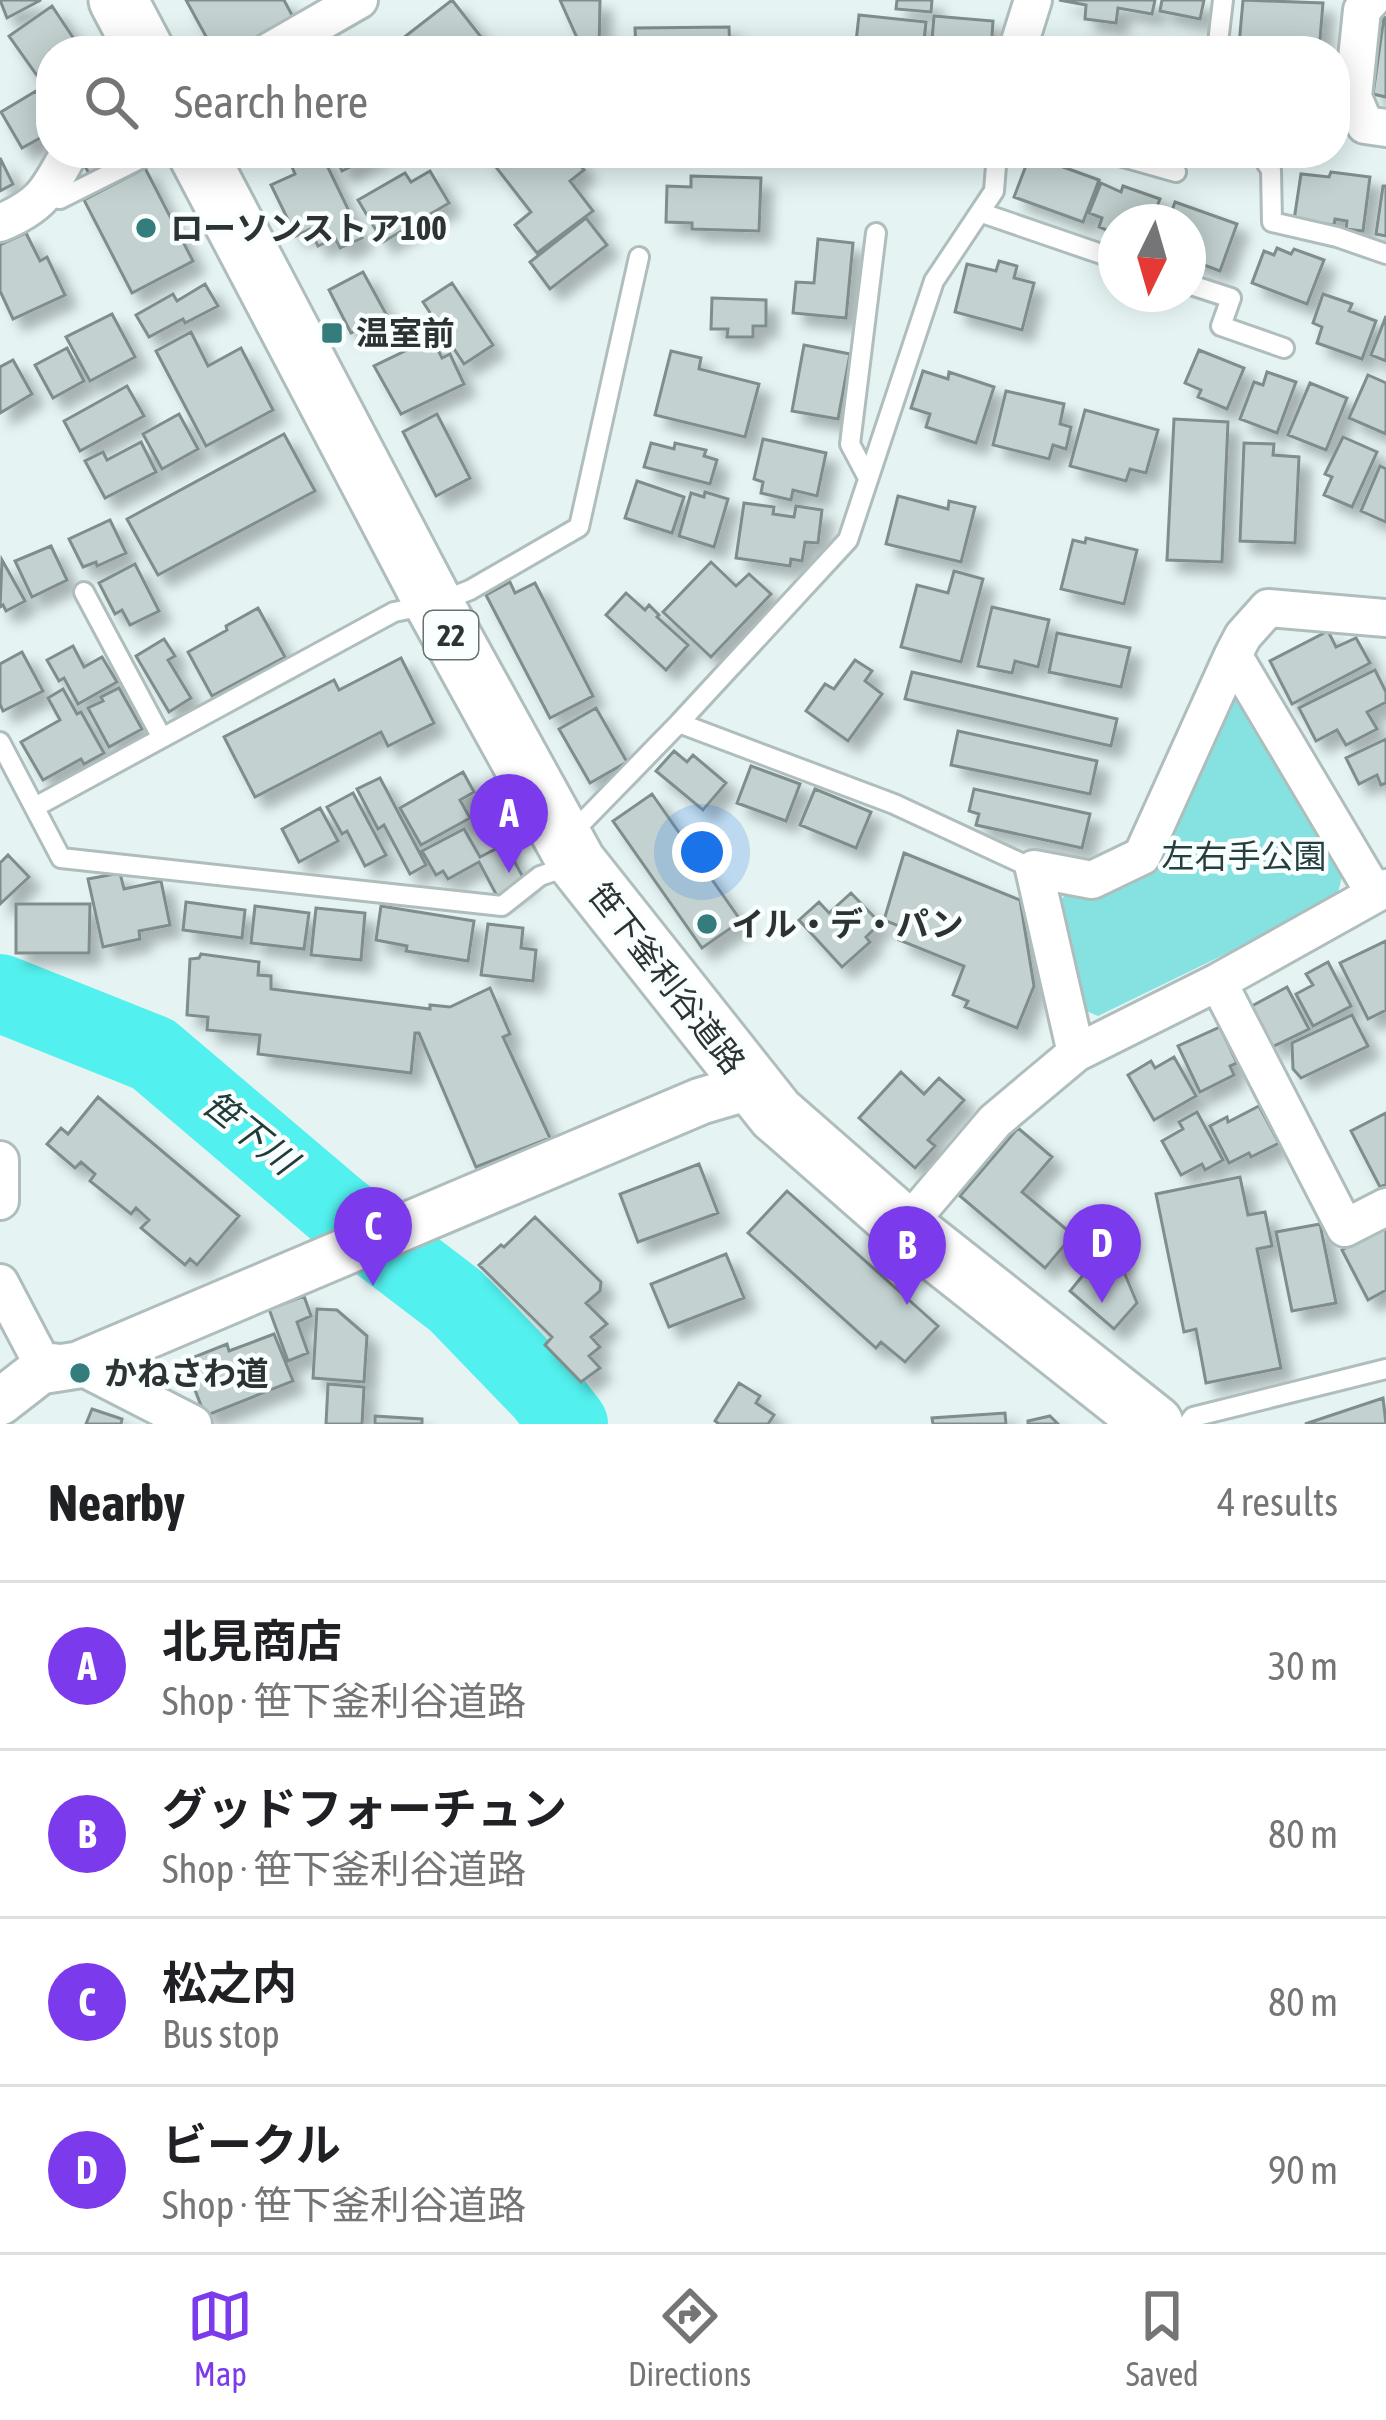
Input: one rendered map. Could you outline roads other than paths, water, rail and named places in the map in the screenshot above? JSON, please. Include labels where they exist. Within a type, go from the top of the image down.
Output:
[{"type":"main road","name":"笹下釜利谷道路","points":[[204,168],[570,852],[776,1114],[905,1227],[1154,1424]]},
{"type":"street","points":[[296,36],[359,0]]},
{"type":"street","points":[[1022,36],[1033,0]]},
{"type":"street","points":[[1370,0],[1362,10],[1353,97],[1366,125],[1386,128]]},
{"type":"street","points":[[0,223],[45,197],[61,168]]},
{"type":"street","points":[[1076,1053],[1034,869],[1092,880],[1142,856],[1233,655],[1268,608],[1386,618]]},
{"type":"street","points":[[905,1227],[994,1121],[1076,1053],[1218,982],[1380,891],[1233,655]]},
{"type":"street","points":[[1218,982],[1345,1228],[1386,1207]]},
{"type":"street","points":[[0,1402],[40,1371],[78,1365],[701,1101],[752,1086]]},
{"type":"street","points":[[0,1160],[0,1201]]},
{"type":"street","points":[[0,1283],[41,1361],[78,1365],[193,1424]]},
{"type":"lane","points":[[1218,36],[1222,0]]},
{"type":"lane","points":[[45,197],[59,200],[122,168]]},
{"type":"lane","points":[[0,742],[61,858],[502,906],[570,852],[679,723],[848,540],[934,281],[982,213],[994,191],[996,168]]},
{"type":"lane","points":[[1162,168],[1176,172]]},
{"type":"lane","points":[[1270,168],[1272,222],[1386,254]]},
{"type":"lane","points":[[982,213],[1098,253]]},
{"type":"lane","points":[[868,478],[850,444],[876,233]]},
{"type":"lane","points":[[35,807],[394,612],[470,590],[579,527],[639,256]]},
{"type":"lane","points":[[1206,290],[1231,298],[1221,326],[1284,348]]},
{"type":"lane","points":[[84,592],[162,738]]},
{"type":"lane","points":[[679,723],[894,804],[1034,869]]},
{"type":"lane","points":[[1188,1424],[1193,1417],[1386,1369]]},
{"type":"waterway","name":"笹下川","points":[[0,993],[153,1054],[338,1211],[456,1301],[569,1424]]},
{"type":"place","name":"ローソンストア100","points":[[146,228]]},
{"type":"place","name":"温室前","points":[[332,333]]},
{"type":"place","name":"北見商店","points":[[509,873]]},
{"type":"place","name":"イル・デ・パン","points":[[707,924]]},
{"type":"place","name":"松之内","points":[[373,1286]]},
{"type":"place","name":"ビークル","points":[[1102,1303]]},
{"type":"place","name":"グッドフォーチュン","points":[[907,1305]]},
{"type":"place","name":"かねさわ道","points":[[80,1373]]},
{"type":"park label","name":"左右手公園","points":[[1244,856]]}]
